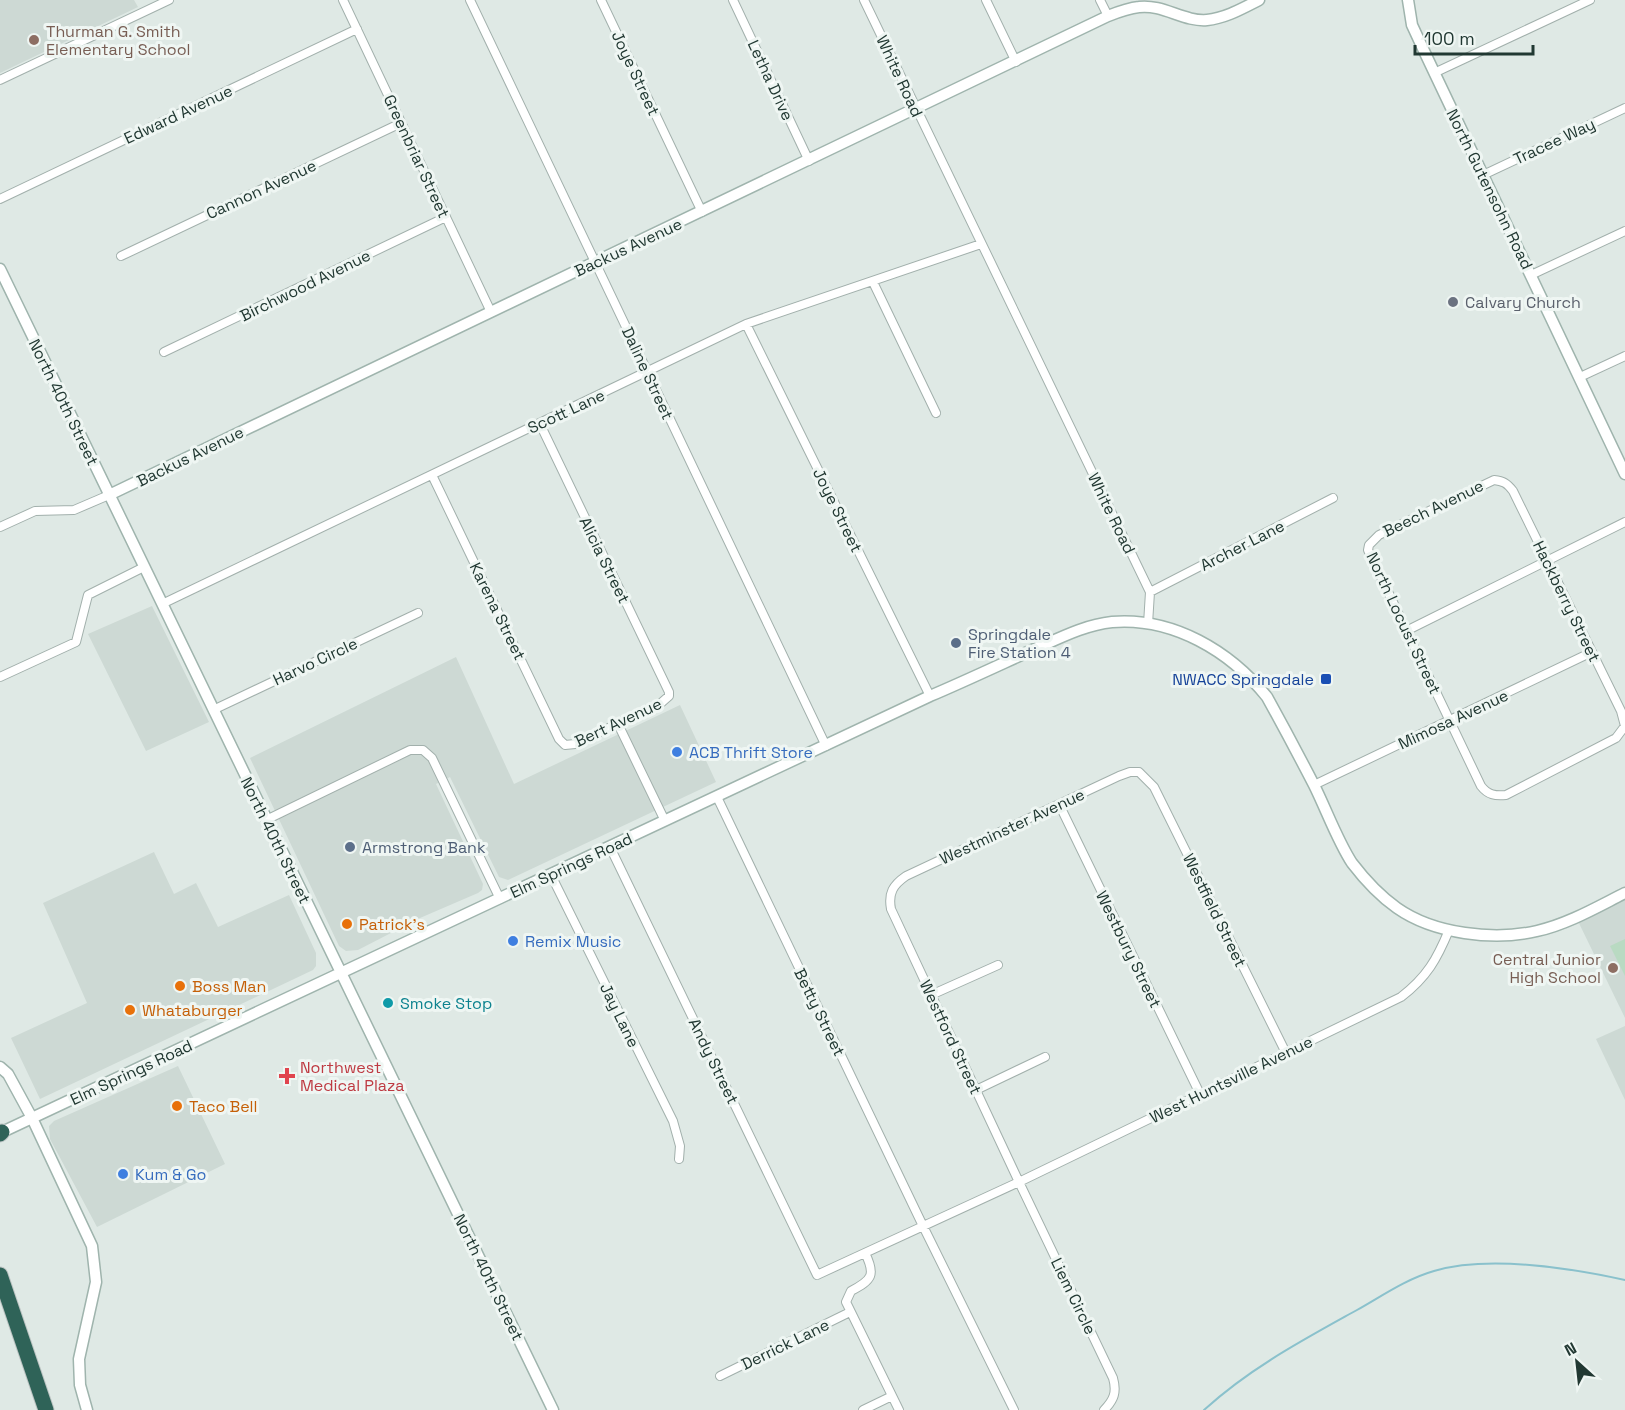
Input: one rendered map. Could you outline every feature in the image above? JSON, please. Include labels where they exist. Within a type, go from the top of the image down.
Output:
[{"type":"highway","points":[[0,1275],[46,1410]]},
{"type":"street","points":[[0,80],[169,0]]},
{"type":"street","name":"Greenbriar Street","points":[[343,0],[491,312]]},
{"type":"street","name":"Daline Street","points":[[470,0],[826,746]]},
{"type":"street","name":"Joye Street","points":[[601,0],[702,212]]},
{"type":"street","name":"Letha Drive","points":[[733,0],[809,161]]},
{"type":"street","name":"White Road","points":[[864,0],[915,110],[1150,592],[1148,624]]},
{"type":"street","points":[[986,0],[1016,62]]},
{"type":"street","points":[[1100,0],[1108,16]]},
{"type":"street","name":"Backus Avenue","points":[[0,526],[35,511],[74,510],[109,495],[1108,16],[1155,4],[1190,18],[1206,20],[1221,17],[1259,0]]},
{"type":"street","name":"North Gutensohn Road","points":[[1408,0],[1412,25],[1625,474]]},
{"type":"street","points":[[1434,73],[1590,0]]},
{"type":"street","name":"Edward Avenue","points":[[0,199],[357,29]]},
{"type":"street","name":"Tracee Way","points":[[1483,175],[1625,108]]},
{"type":"street","name":"Cannon Avenue","points":[[121,256],[401,123]]},
{"type":"street","name":"Birchwood Avenue","points":[[164,352],[446,217]]},
{"type":"street","points":[[1531,275],[1625,231]]},
{"type":"street","name":"Scott Lane","points":[[162,604],[746,324],[981,244]]},
{"type":"street","name":"North 40th Street","points":[[2,279],[553,1410]]},
{"type":"street","points":[[873,282],[936,413]]},
{"type":"street","name":"Joye Street","points":[[746,324],[930,696]]},
{"type":"street","points":[[1580,377],[1625,356]]},
{"type":"street","name":"Alicia Street","points":[[540,424],[669,696]]},
{"type":"street","name":"Karena Street","points":[[432,475],[559,739],[565,745]]},
{"type":"street","name":"Beech Avenue","points":[[1369,545],[1378,535],[1485,483],[1502,480]]},
{"type":"street","name":"Hackberry Street","points":[[1502,480],[1513,491],[1621,711],[1625,726]]},
{"type":"street","name":"Archer Lane","points":[[1150,592],[1333,498]]},
{"type":"street","points":[[1406,630],[1625,522]]},
{"type":"street","name":"North Locust Street","points":[[1369,545],[1370,556],[1449,721],[1481,786],[1491,795],[1506,795],[1616,738],[1625,726]]},
{"type":"street","points":[[0,677],[76,642],[88,595],[144,567]]},
{"type":"street","name":"Harvo Circle","points":[[213,710],[418,612]]},
{"type":"street","name":"Elm Springs Road","points":[[1,1133],[930,696],[1083,628],[1110,622],[1148,624]]},
{"type":"street","points":[[1148,624],[1175,630],[1200,641],[1223,655],[1255,681],[1267,697],[1314,784],[1351,861],[1372,887],[1397,909],[1449,930],[1475,935],[1506,936],[1538,931],[1567,921],[1625,893]]},
{"type":"street","name":"Mimosa Avenue","points":[[1314,784],[1592,652]]},
{"type":"street","name":"Bert Avenue","points":[[565,745],[574,744],[662,703],[669,696]]},
{"type":"street","points":[[618,723],[665,821]]},
{"type":"street","points":[[266,820],[410,750],[423,750],[432,758],[500,899]]},
{"type":"street","name":"Westminster Avenue","points":[[891,891],[896,882],[906,876],[1119,776],[1139,772]]},
{"type":"street","name":"Westfield Street","points":[[1139,772],[1154,787],[1285,1051]]},
{"type":"street","name":"Betty Street","points":[[717,797],[923,1227]]},
{"type":"street","name":"Westbury Street","points":[[1059,804],[1200,1094]]},
{"type":"street","name":"Andy Street","points":[[610,847],[817,1275]]},
{"type":"street","name":"Jay Lane","points":[[551,875],[673,1121],[680,1146],[679,1159]]},
{"type":"street","name":"Westford Street","points":[[891,891],[889,900],[891,909],[1018,1182]]},
{"type":"street","name":"West Huntsville Avenue","points":[[817,1275],[1018,1182],[1285,1051],[1401,997],[1428,972],[1438,957],[1449,930]]},
{"type":"street","points":[[931,995],[998,965]]},
{"type":"street","points":[[975,1090],[1045,1057]]},
{"type":"street","points":[[0,1066],[8,1074],[32,1118],[92,1246],[96,1282],[80,1359],[80,1385],[87,1410]]},
{"type":"street","name":"Liem Circle","points":[[1018,1182],[1113,1378],[1114,1398],[1104,1410]]},
{"type":"street","points":[[923,1227],[1014,1410]]},
{"type":"street","points":[[865,1253],[872,1269],[871,1274],[864,1284],[851,1291],[846,1302],[899,1410]]},
{"type":"street","name":"Derrick Lane","points":[[720,1376],[850,1312]]},
{"type":"street","points":[[863,1410],[892,1396]]},
{"type":"shaded area","name":"Thurman G. Smith Elementary School","points":[[0,0],[134,0],[138,7],[0,73]]},
{"type":"shaded area","points":[[152,606],[209,722],[146,751],[88,634]]},
{"type":"shaded area","points":[[456,657],[514,784],[680,705],[716,782],[508,880],[499,877],[450,777],[436,784],[483,884],[482,890],[420,918],[358,950],[346,951],[339,946],[250,758]]},
{"type":"shaded area","points":[[154,852],[174,894],[196,883],[218,927],[289,895],[316,953],[316,966],[313,970],[40,1099],[11,1038],[87,1003],[43,903]]},
{"type":"shaded area","name":"Central Junior High School","points":[[1625,893],[1625,1018],[1576,917]]},
{"type":"shaded area","name":"Central Junior High School","points":[[1625,1026],[1625,1100],[1596,1039]]},
{"type":"shaded area","points":[[178,1066],[225,1164],[97,1227],[50,1139],[49,1126],[54,1121]]},
{"type":"green space","points":[[1625,939],[1625,976],[1610,946]]},
{"type":"waterway","points":[[1204,1410],[1240,1381],[1297,1344],[1394,1288],[1434,1271],[1479,1264],[1530,1265],[1580,1271],[1625,1280]]},
{"type":"place","name":"Thurman G. Smith Elementary School","points":[[34,40]]},
{"type":"place","name":"Calvary Church","points":[[1453,302]]},
{"type":"place","name":"Springdale Fire Station 4","points":[[956,643]]},
{"type":"place","name":"NWACC Springdale","points":[[1326,679]]},
{"type":"place","name":"ACB Thrift Store","points":[[677,752]]},
{"type":"place","name":"Armstrong Bank","points":[[350,847]]},
{"type":"place","name":"Patrick's","points":[[347,924]]},
{"type":"place","name":"Remix Music","points":[[513,941]]},
{"type":"place","name":"Central Junior High School","points":[[1613,968]]},
{"type":"place","name":"Boss Man","points":[[180,986]]},
{"type":"place","name":"Smoke Stop","points":[[388,1003]]},
{"type":"place","name":"Whataburger","points":[[130,1010]]},
{"type":"place","name":"Northwest Medical Plaza","points":[[287,1076]]},
{"type":"place","name":"Taco Bell","points":[[177,1106]]},
{"type":"place","name":"Kum & Go","points":[[123,1174]]}]
